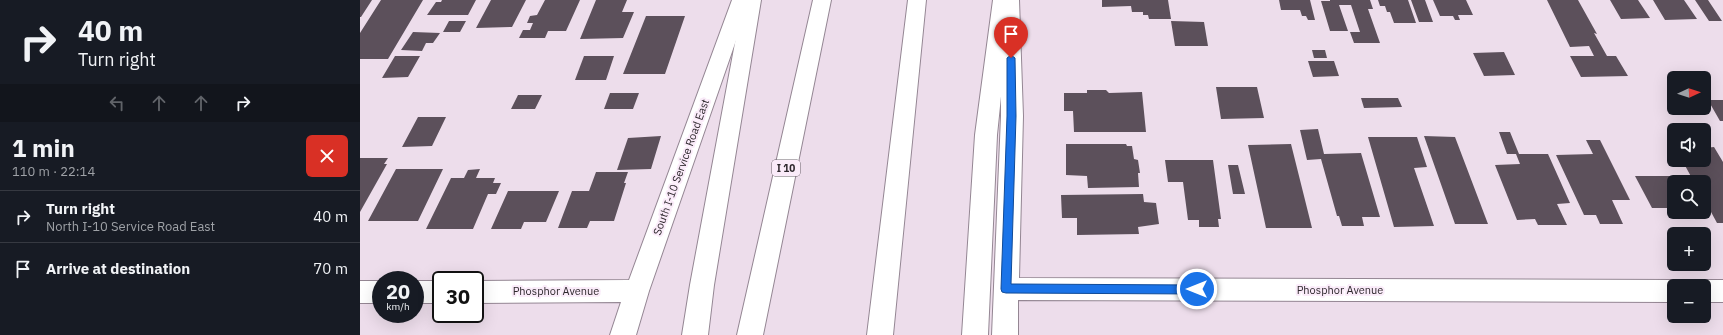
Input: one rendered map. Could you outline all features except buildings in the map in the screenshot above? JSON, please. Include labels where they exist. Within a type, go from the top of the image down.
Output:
[{"type":"main road","name":"South I-10 Service Road East","points":[[623,335],[637,291],[741,0]]},
{"type":"main road","points":[[695,335],[702,285],[752,0]]},
{"type":"main road","name":"I 10","points":[[750,335],[822,0]]},
{"type":"main road","points":[[880,335],[917,0]]},
{"type":"main road","points":[[975,335],[986,135],[1002,0]]},
{"type":"main road","points":[[1004,335],[1012,116],[1010,0]]},
{"type":"main road","name":"Phosphor Avenue","points":[[1006,289],[1667,291]]},
{"type":"main road","name":"Phosphor Avenue","points":[[484,292],[637,291]]},
{"type":"main road","points":[[1711,291],[1723,291]]},
{"type":"main road","points":[[360,292],[372,292]]},
{"type":"route","points":[[1011,58],[1012,116],[1006,289],[1197,289]]}]
